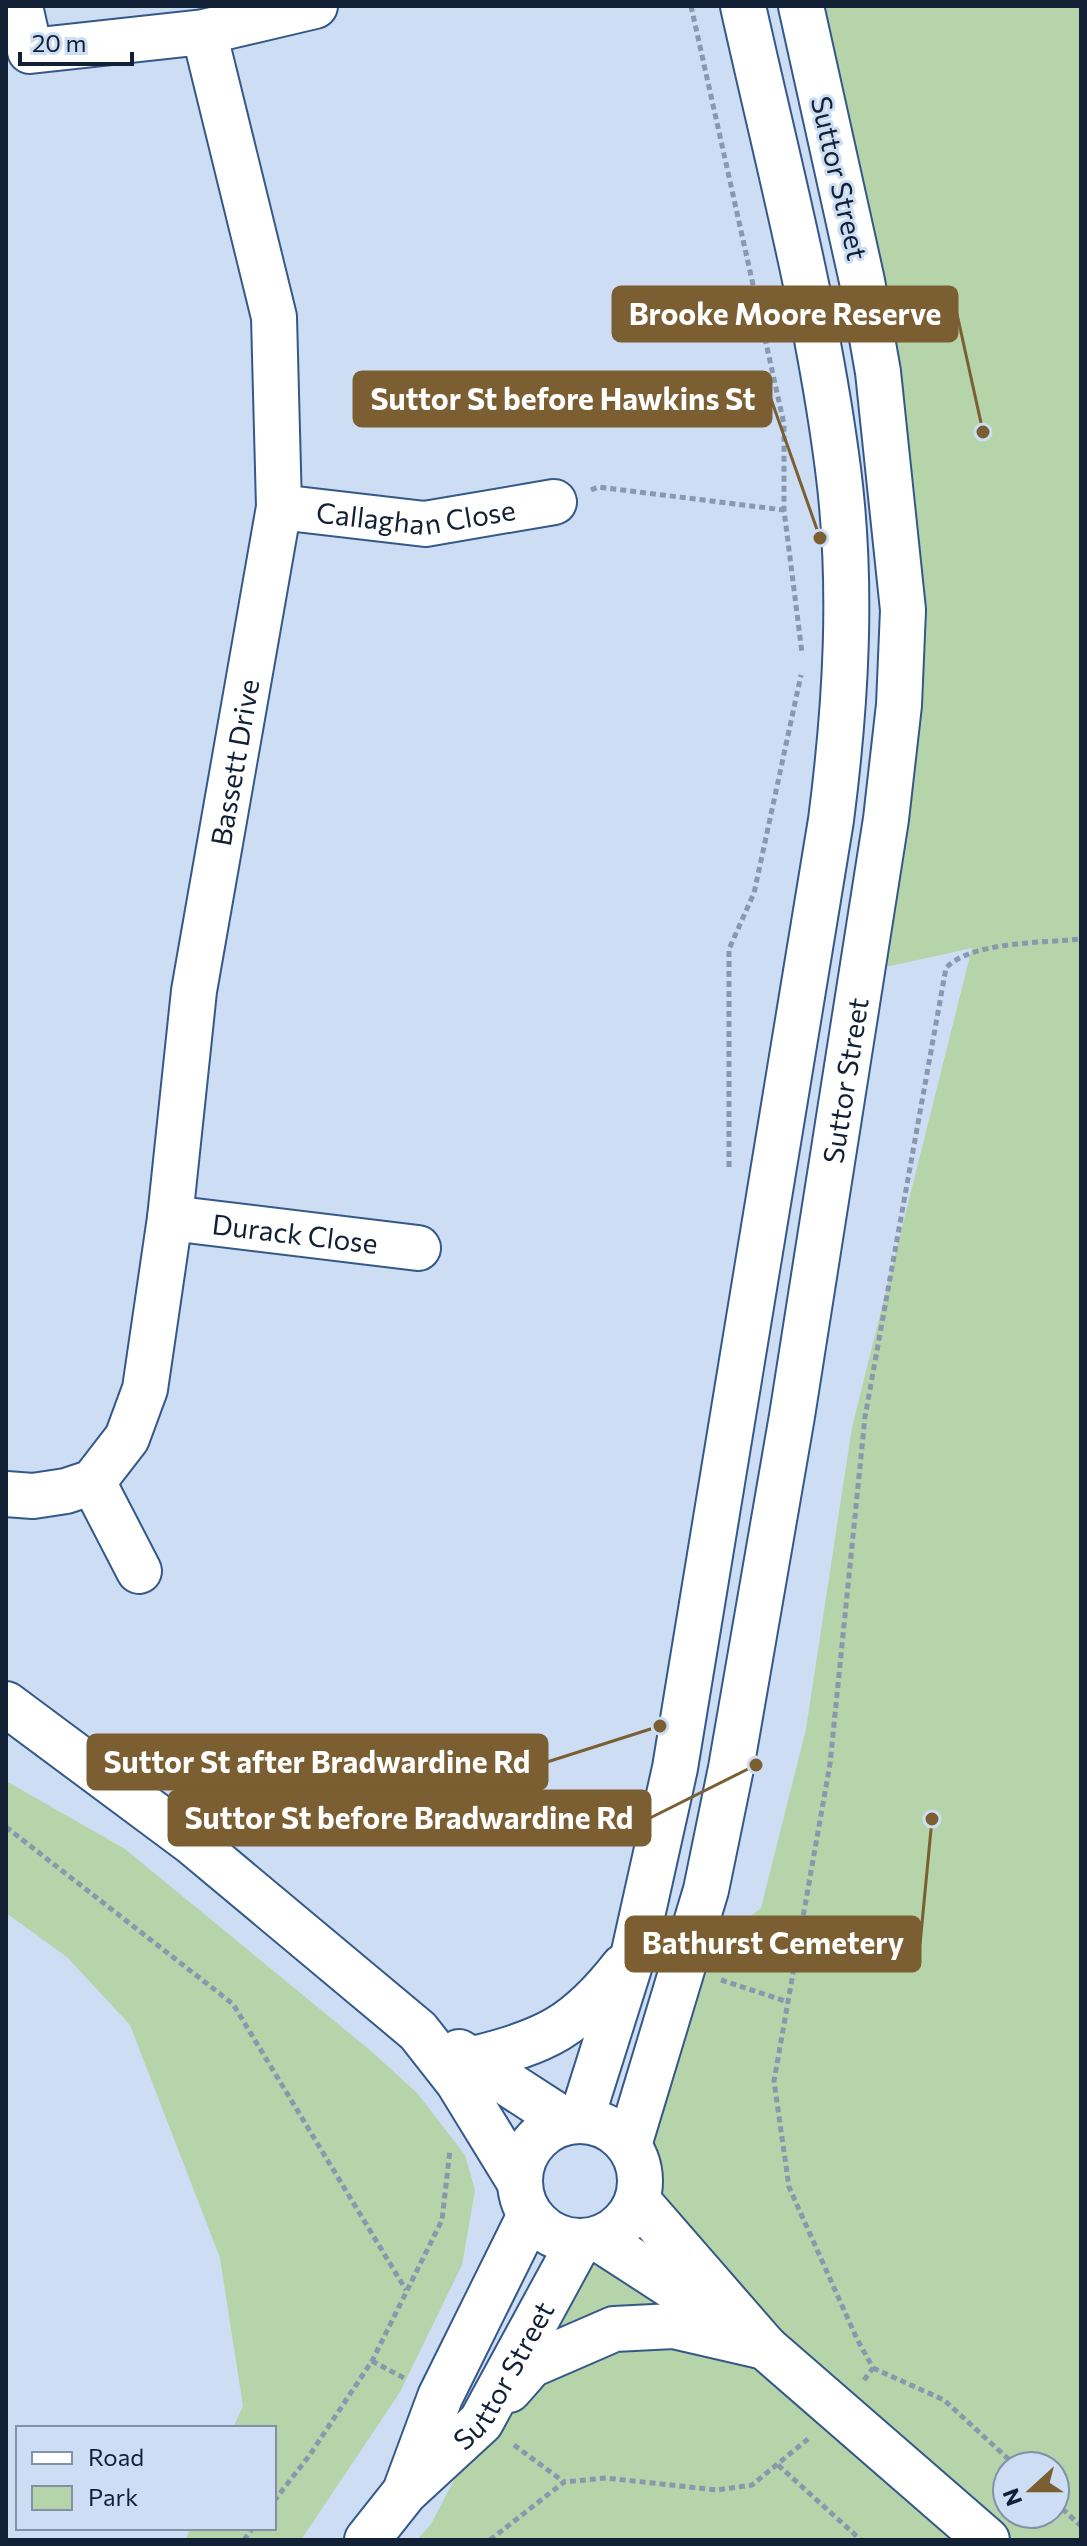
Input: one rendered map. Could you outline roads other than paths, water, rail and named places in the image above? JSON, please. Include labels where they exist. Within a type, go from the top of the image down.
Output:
[{"type":"main road","points":[[20,6],[18,54],[204,32],[315,6]]},
{"type":"main road","name":"Suttor Street","points":[[574,2121],[634,1952],[675,1768],[831,820],[845,712],[845,585],[839,472],[821,356],[743,6]]},
{"type":"main road","name":"Suttor Street","points":[[629,2145],[706,1890],[731,1768],[865,957],[899,705],[903,610],[878,372],[862,281],[801,6]]},
{"type":"main road","name":"Bassett Drive","points":[[93,1482],[127,1438],[145,1389],[170,1218],[194,991],[279,507],[274,317],[204,32]]},
{"type":"main road","name":"Callaghan Close","points":[[279,507],[425,524],[554,502]]},
{"type":"main road","name":"Durack Close","points":[[170,1218],[418,1248]]},
{"type":"main road","points":[[6,1494],[33,1496],[66,1491],[93,1482],[139,1571]]},
{"type":"main road","points":[[6,1704],[193,1843],[418,2031],[458,2082],[525,2199],[551,2235],[589,2240],[765,2347]]},
{"type":"main road","points":[[473,2059],[535,2042],[565,2025],[603,1992],[634,1952]]},
{"type":"main road","points":[[418,2031],[473,2059],[574,2121],[608,2127],[629,2145],[641,2181],[638,2201],[623,2225],[589,2240]]},
{"type":"main road","points":[[525,2199],[525,2156],[542,2134],[574,2121]]},
{"type":"main road","name":"Suttor Street","points":[[405,2492],[440,2397],[525,2199]]},
{"type":"main road","points":[[638,2201],[765,2347],[987,2540]]},
{"type":"main road","name":"Suttor Street","points":[[367,2540],[405,2492],[481,2422],[589,2240]]},
{"type":"main road","points":[[481,2422],[531,2365],[568,2346],[614,2329],[674,2326],[765,2347]]},
{"type":"place","name":"Brooke Moore Reserve","points":[[983,432]]},
{"type":"place","name":"Suttor St before Hawkins St","points":[[820,538]]},
{"type":"place","name":"Suttor St after Bradwardine Rd","points":[[660,1726]]},
{"type":"place","name":"Suttor St before Bradwardine Rd","points":[[756,1765]]},
{"type":"place","name":"Bathurst Cemetery","points":[[932,1819]]}]
